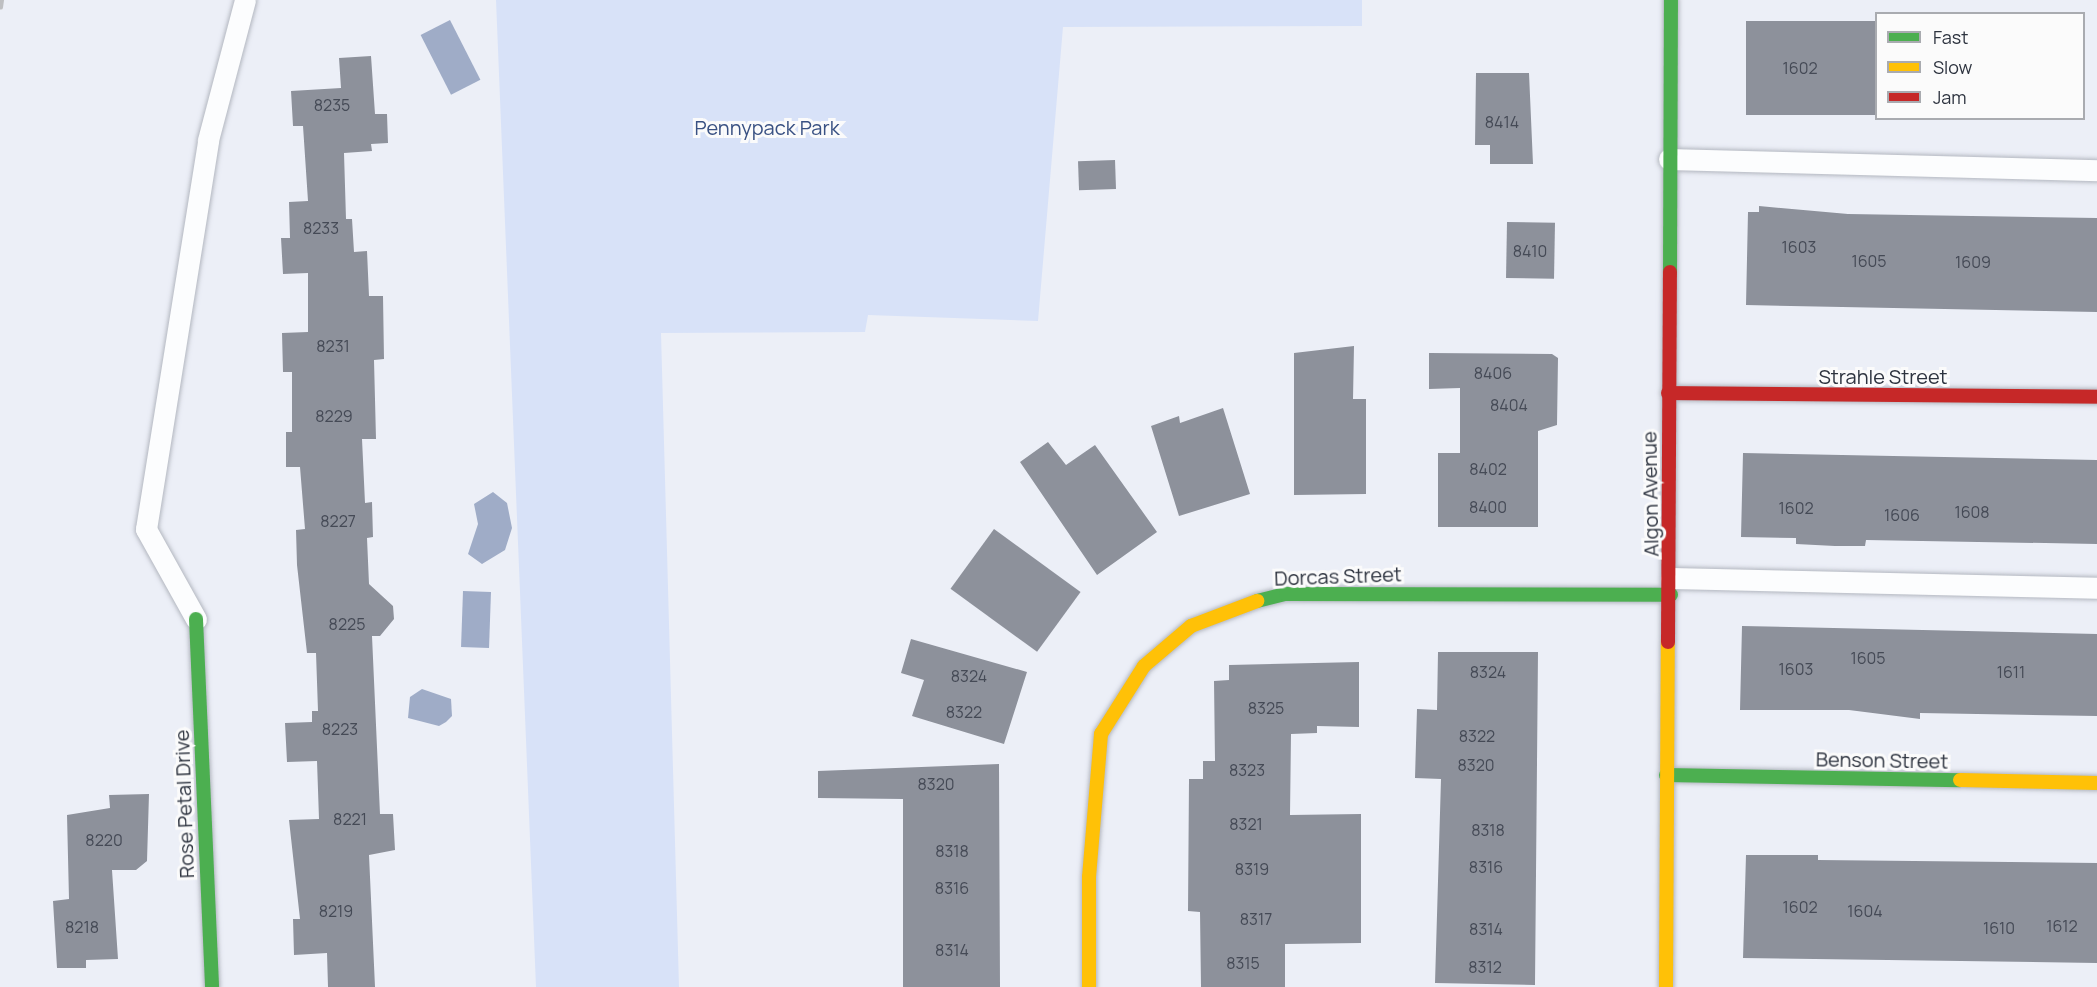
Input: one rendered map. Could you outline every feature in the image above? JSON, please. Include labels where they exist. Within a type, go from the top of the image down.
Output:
[{"type":"street","name":"Algon Avenue","points":[[1666,987],[1666,775],[1671,586],[1668,393],[1671,0]]},
{"type":"street","name":"Strahle Street","points":[[1668,393],[2097,397]]},
{"type":"street","name":"Dorcas Street","points":[[1089,987],[1089,877],[1101,734],[1144,666],[1191,627],[1238,605],[1286,594],[1671,586]]},
{"type":"street","name":"Rose Petal Drive","points":[[196,619],[212,987]]},
{"type":"street","name":"Benson Street","points":[[1666,775],[2097,783]]},
{"type":"lane","points":[[196,619],[146,529],[208,140],[245,0]]},
{"type":"lane","points":[[1669,159],[2097,170]]},
{"type":"lane","points":[[1671,586],[2097,588]]},
{"type":"green space","name":"Pennypack Park","points":[[496,0],[1362,0],[1362,26],[1063,27],[1038,321],[868,315],[865,332],[661,333],[679,987],[536,987]]},
{"type":"shaded area","points":[[450,20],[480,80],[451,95],[421,35]]},
{"type":"shaded area","points":[[493,492],[507,503],[512,528],[505,550],[482,564],[468,554],[478,524],[474,504]]},
{"type":"shaded area","points":[[463,591],[491,592],[489,648],[461,647]]},
{"type":"shaded area","points":[[422,689],[451,699],[452,716],[446,722],[439,726],[408,718],[410,697]]},
{"type":"building","points":[[1746,21],[1875,21],[1875,115],[1746,115]]},
{"type":"building","points":[[371,56],[375,114],[387,114],[388,143],[371,144],[372,151],[344,153],[346,219],[352,219],[354,252],[367,251],[369,296],[383,296],[384,359],[374,360],[376,439],[362,439],[365,503],[372,502],[373,537],[367,538],[369,584],[393,606],[394,619],[380,636],[372,636],[380,814],[393,814],[395,850],[369,855],[375,987],[328,987],[327,953],[294,955],[293,919],[300,919],[289,820],[319,819],[317,761],[287,762],[285,723],[312,722],[312,711],[318,711],[316,653],[307,653],[297,565],[296,530],[305,529],[300,467],[286,467],[286,432],[292,432],[292,372],[283,372],[282,333],[308,332],[308,273],[283,274],[281,238],[290,238],[289,202],[308,201],[303,126],[293,126],[291,91],[341,88],[339,58]]},
{"type":"building","points":[[1476,73],[1529,73],[1533,164],[1490,164],[1490,145],[1475,145]]},
{"type":"building","points":[[1115,160],[1116,189],[1079,190],[1078,161]]},
{"type":"building","points":[[1759,206],[1848,214],[2097,218],[2097,312],[1746,305],[1748,212],[1759,212]]},
{"type":"building","points":[[1507,222],[1555,223],[1554,279],[1506,278]]},
{"type":"building","points":[[1354,346],[1353,399],[1366,399],[1366,494],[1294,495],[1294,353]]},
{"type":"building","points":[[1429,353],[1552,354],[1558,358],[1557,425],[1538,431],[1538,527],[1438,527],[1438,453],[1460,453],[1460,388],[1429,389]]},
{"type":"building","points":[[1223,408],[1250,494],[1179,516],[1151,426],[1179,416],[1180,423]]},
{"type":"building","points":[[1048,442],[1066,465],[1095,445],[1157,532],[1097,575],[1020,462]]},
{"type":"building","points":[[1743,453],[2097,460],[2097,544],[1866,540],[1865,546],[1835,546],[1796,544],[1796,538],[1741,537]]},
{"type":"building","points":[[994,529],[1081,592],[1037,652],[951,589]]},
{"type":"building","points":[[1742,626],[2097,634],[2097,716],[1920,713],[1920,719],[1849,710],[1740,710]]},
{"type":"building","points":[[911,639],[1027,672],[1004,744],[912,716],[924,680],[901,673]]},
{"type":"building","points":[[1438,652],[1538,652],[1535,985],[1435,983],[1441,779],[1415,778],[1417,709],[1437,710]]},
{"type":"building","points":[[1359,662],[1359,727],[1317,726],[1317,733],[1291,734],[1290,815],[1361,814],[1361,943],[1285,944],[1285,987],[1201,987],[1200,912],[1188,911],[1189,779],[1203,779],[1203,761],[1215,761],[1214,681],[1229,680],[1229,665]]},
{"type":"building","points":[[999,764],[1000,987],[903,987],[903,799],[818,798],[818,771]]},
{"type":"building","points":[[149,794],[147,861],[136,870],[112,870],[118,959],[86,960],[86,968],[57,968],[53,901],[69,899],[67,815],[110,808],[109,795]]},
{"type":"building","points":[[1746,855],[1818,855],[1818,860],[2097,863],[2097,963],[1743,958]]},
{"type":"railway","points":[[0,7],[1,0]]},
{"type":"traffic: fast","points":[[1670,272],[1671,0]]},
{"type":"traffic: fast","points":[[1257,601],[1286,594],[1671,595]]},
{"type":"traffic: fast","points":[[196,619],[212,987]]},
{"type":"traffic: fast","points":[[1666,775],[1960,780]]},
{"type":"traffic: slow","points":[[1089,987],[1089,877],[1101,734],[1144,666],[1191,626],[1257,601]]},
{"type":"traffic: slow","points":[[1666,987],[1668,642]]},
{"type":"traffic: slow","points":[[1960,780],[2097,783]]},
{"type":"traffic: jam","points":[[1668,642],[1670,272]]},
{"type":"traffic: jam","points":[[1668,393],[2097,397]]}]
